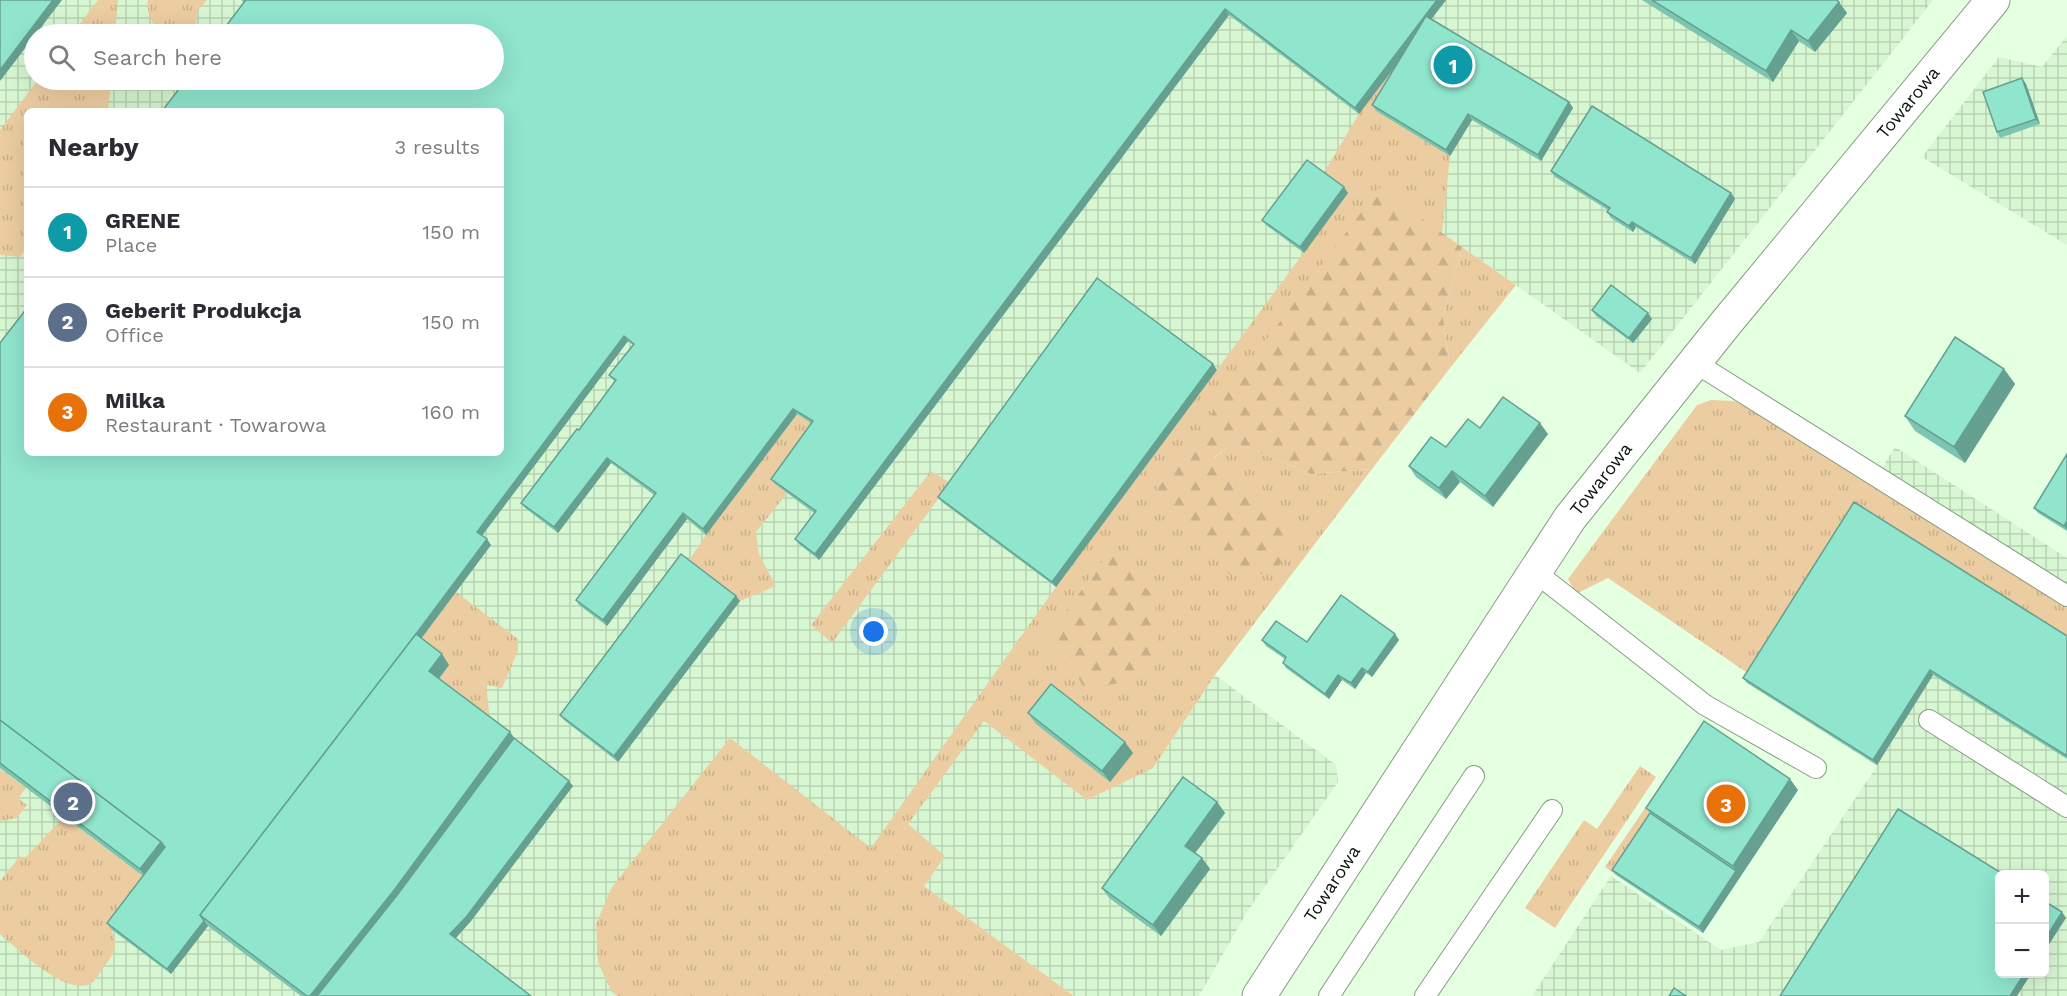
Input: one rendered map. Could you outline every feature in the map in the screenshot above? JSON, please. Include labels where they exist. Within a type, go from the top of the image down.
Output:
[{"type":"street","name":"Towarowa","points":[[1259,996],[1570,518],[1694,362],[1993,0]]},
{"type":"lane","points":[[1694,362],[2067,596]]},
{"type":"lane","points":[[1535,572],[1705,705],[1816,768]]},
{"type":"lane","points":[[1929,720],[2067,807]]},
{"type":"lane","points":[[1329,996],[1474,776]]},
{"type":"lane","points":[[1425,996],[1552,810]]},
{"type":"shaded area","points":[[0,0],[1933,0],[1640,373],[1379,188],[1153,768],[1215,675],[1336,765],[1338,782],[1247,912],[1199,996],[1074,996],[923,886],[781,996],[0,996]]},
{"type":"shaded area","points":[[2067,36],[2067,245],[1922,157],[1999,57],[2042,67]]},
{"type":"shaded area","points":[[1895,447],[2067,558],[2067,996],[1532,996],[1611,876],[1721,950],[1759,942],[1877,766],[1748,683]]},
{"type":"green space","points":[[98,0],[118,0],[116,24],[80,24]]},
{"type":"green space","points":[[148,0],[207,0],[197,12],[196,24],[153,24],[149,16]]},
{"type":"green space","points":[[1429,21],[1376,111],[1450,156],[1442,233],[1379,189],[1156,489],[1294,534],[1231,483],[1213,459],[1234,442],[1311,474],[1372,469],[1215,675],[1153,768],[1087,800],[984,721],[908,824],[945,856],[924,886],[1074,996],[617,996],[611,991],[598,962],[596,924],[612,887],[730,738],[871,848],[1056,587],[1348,193],[1323,174],[1359,114]],"holes":[[[1110,552],[1135,681],[1084,687],[1068,659],[1044,640]]]},
{"type":"green space","points":[[30,90],[110,90],[108,108],[24,108],[24,251],[20,257],[0,255],[0,130]]},
{"type":"green space","points":[[1379,188],[1462,247],[1443,317],[1450,368],[1372,469],[1311,474],[1234,442],[1213,458],[1231,483],[1295,534],[1275,574],[1229,574],[1156,489]]},
{"type":"green space","points":[[1462,247],[1516,285],[1450,368],[1443,317]]},
{"type":"green space","points":[[1711,400],[1734,401],[1757,412],[2067,608],[2067,639],[1752,676],[1608,578],[1576,594],[1568,579],[1697,405]]},
{"type":"green space","points":[[797,414],[817,426],[788,492],[756,532],[759,554],[776,586],[740,601],[688,562]]},
{"type":"green space","points":[[931,471],[950,483],[832,643],[811,625]]},
{"type":"green space","points":[[1110,552],[1155,597],[1158,652],[1135,681],[1084,688],[1068,659],[1044,640]]},
{"type":"green space","points":[[456,592],[518,639],[518,651],[502,688],[486,685],[490,722],[436,682],[449,665],[411,652]]},
{"type":"green space","points":[[1640,766],[1656,777],[1555,928],[1525,908],[1584,820],[1597,829]]},
{"type":"green space","points":[[0,769],[26,788],[18,798],[27,805],[17,818],[0,821]]},
{"type":"green space","points":[[1664,780],[1675,786],[1616,875],[1605,867]]},
{"type":"green space","points":[[64,817],[148,880],[111,929],[115,949],[111,957],[94,981],[80,986],[68,983],[42,969],[0,934],[0,881],[20,856],[24,859]]},
{"type":"building","points":[[0,0],[53,0],[35,24],[24,24],[24,38],[0,70]]},
{"type":"building","points":[[1437,0],[1355,108],[1225,9],[815,554],[795,539],[816,511],[771,479],[813,421],[793,409],[703,529],[683,513],[603,620],[576,600],[656,493],[607,458],[554,527],[521,503],[616,380],[609,375],[634,344],[624,336],[477,532],[487,539],[200,915],[204,921],[167,969],[107,923],[165,847],[0,720],[0,343],[24,312],[24,456],[504,456],[504,108],[164,108],[178,90],[504,90],[504,24],[228,24],[245,1]]},
{"type":"building","points":[[1652,0],[1837,0],[1839,2],[1808,41],[1791,30],[1766,71]]},
{"type":"building","points":[[1426,16],[1569,102],[1538,155],[1468,114],[1446,150],[1372,105]]},
{"type":"building","points":[[2022,78],[2036,119],[1997,132],[1983,92]]},
{"type":"building","points":[[1592,106],[1731,193],[1691,258],[1632,222],[1629,226],[1607,212],[1610,208],[1551,171]]},
{"type":"building","points":[[1307,160],[1344,187],[1300,247],[1262,220]]},
{"type":"building","points":[[1097,278],[1213,364],[1052,582],[938,497]]},
{"type":"building","points":[[1611,285],[1648,313],[1629,338],[1592,310]]},
{"type":"building","points":[[1955,337],[2004,369],[1954,447],[1905,416]]},
{"type":"building","points":[[1503,397],[1540,423],[1485,496],[1452,471],[1439,488],[1409,466],[1431,437],[1446,447],[1468,419],[1480,428]]},
{"type":"building","points":[[2067,454],[2067,521],[2064,526],[2034,508]]},
{"type":"building","points":[[1854,502],[2067,636],[2067,756],[1930,670],[1873,760],[1743,678]]},
{"type":"building","points":[[681,554],[736,596],[614,756],[560,715]]},
{"type":"building","points":[[1341,595],[1395,634],[1368,672],[1362,668],[1351,683],[1338,675],[1325,694],[1283,663],[1286,657],[1262,640],[1276,621],[1307,642]]},
{"type":"building","points":[[416,634],[442,654],[429,671],[510,732],[395,889],[310,996],[307,996],[200,915]]},
{"type":"building","points":[[1051,684],[1125,742],[1102,771],[1028,713]]},
{"type":"building","points":[[0,720],[161,842],[140,869],[0,763]]},
{"type":"building","points":[[1704,721],[1790,779],[1733,866],[1646,808]]},
{"type":"building","points":[[514,738],[569,781],[467,916],[450,934],[531,996],[317,996],[398,894]]},
{"type":"building","points":[[1183,777],[1217,802],[1185,846],[1202,858],[1153,925],[1102,888]]},
{"type":"building","points":[[1898,809],[1997,870],[1995,978],[2021,978],[2010,996],[1780,996]]},
{"type":"building","points":[[1650,813],[1736,871],[1699,927],[1612,870]]},
{"type":"building","points":[[2049,904],[2062,912],[2049,933]]},
{"type":"building","points":[[1674,988],[1686,996],[1669,996]]},
{"type":"place","name":"GRENE","points":[[1453,65]]},
{"type":"place","name":"Geberit Produkcja","points":[[73,802]]},
{"type":"place","name":"Milka","points":[[1726,804]]}]
